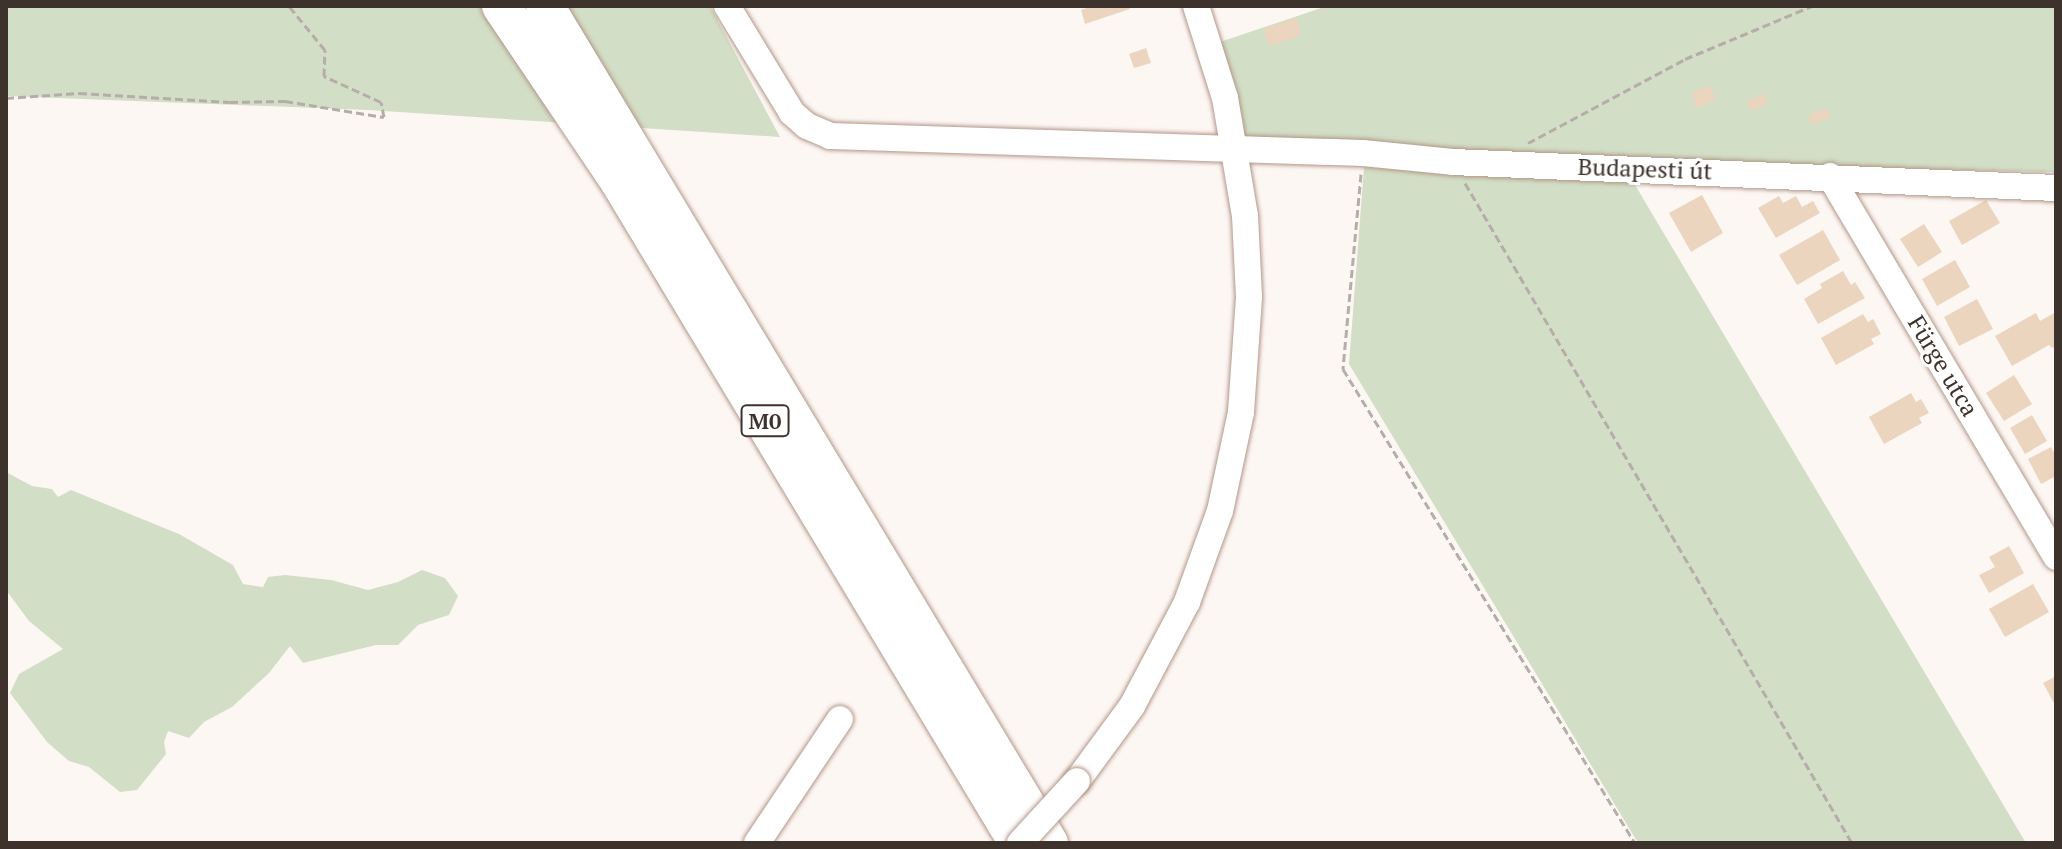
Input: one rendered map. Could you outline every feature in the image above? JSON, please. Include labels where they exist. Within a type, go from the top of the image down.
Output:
[{"type":"highway","name":"M0","points":[[501,6],[627,193],[1019,843]]},
{"type":"highway","name":"M0","points":[[545,6],[1049,843]]},
{"type":"street","name":"Budapesti út","points":[[727,6],[792,113],[807,126],[830,136],[1363,153],[1492,164],[2056,188]]},
{"type":"street","points":[[1019,843],[1077,781],[1132,706],[1170,640],[1203,564],[1227,483],[1241,412],[1249,333],[1248,260],[1235,150],[1225,98],[1196,6]]},
{"type":"street","name":"Fürge utca","points":[[1830,176],[2056,557]]},
{"type":"street","points":[[757,843],[840,719]]},
{"type":"path","points":[[6,98],[79,93],[230,102],[285,101],[384,117],[381,102],[324,76],[325,50],[289,6]]},
{"type":"path","points":[[1492,164],[1576,115],[1685,59],[1812,6]]},
{"type":"path","points":[[1363,153],[1343,369],[1635,843]]},
{"type":"path","points":[[1453,162],[1852,843]]},
{"type":"green space","points":[[6,6],[710,6],[780,137],[368,110],[6,96]]},
{"type":"green space","points":[[1327,6],[2056,6],[2056,172],[1622,163],[2026,843],[1638,843],[1349,364],[1364,167],[1250,156],[1211,45]]},
{"type":"green space","points":[[6,472],[32,486],[52,489],[58,497],[71,490],[179,534],[233,565],[243,584],[263,587],[268,577],[285,575],[331,580],[368,590],[398,582],[422,570],[445,578],[458,596],[449,615],[418,625],[398,645],[376,645],[303,663],[290,646],[269,673],[232,707],[204,722],[189,738],[168,731],[164,742],[166,754],[137,790],[120,792],[89,767],[69,761],[47,742],[10,693],[19,674],[63,649],[29,621],[6,590]]},
{"type":"building","points":[[1091,6],[1129,6],[1130,9],[1085,24],[1081,10]]},
{"type":"building","points":[[1296,18],[1301,35],[1269,46],[1263,29]]},
{"type":"building","points":[[1146,48],[1151,63],[1134,68],[1129,54]]},
{"type":"building","points":[[1710,86],[1716,100],[1697,108],[1691,93]]},
{"type":"building","points":[[1764,94],[1768,104],[1751,111],[1747,101]]},
{"type":"building","points":[[1827,108],[1831,117],[1812,125],[1808,115]]},
{"type":"building","points":[[1702,195],[1723,233],[1691,252],[1669,213]]},
{"type":"building","points":[[1779,196],[1783,203],[1796,196],[1802,207],[1813,201],[1820,213],[1776,238],[1758,208]]},
{"type":"building","points":[[1986,200],[2000,223],[1962,245],[1949,221]]},
{"type":"building","points":[[1924,224],[1942,252],[1918,267],[1900,239]]},
{"type":"building","points":[[1823,230],[1840,260],[1797,285],[1779,255]]},
{"type":"building","points":[[1955,260],[1970,287],[1937,306],[1922,279]]},
{"type":"building","points":[[1843,271],[1851,285],[1855,282],[1865,298],[1818,324],[1804,299],[1822,288],[1820,284]]},
{"type":"building","points":[[1977,299],[1993,329],[1959,346],[1944,317]]},
{"type":"building","points":[[2056,312],[2056,346],[2052,348],[2049,345],[2012,366],[1995,336],[2036,313],[2040,321]]},
{"type":"building","points":[[1863,314],[1868,322],[1873,319],[1881,334],[1871,339],[1874,344],[1836,365],[1821,338]]},
{"type":"building","points":[[2014,375],[2032,404],[2004,421],[1986,393]]},
{"type":"building","points":[[1911,393],[1916,402],[1921,399],[1929,413],[1919,418],[1922,423],[1884,444],[1869,417]]},
{"type":"building","points":[[2032,415],[2047,441],[2025,454],[2010,428]]},
{"type":"building","points":[[2051,447],[2056,456],[2056,476],[2041,484],[2028,459]]},
{"type":"building","points":[[2009,546],[2024,573],[1989,593],[1979,575],[1995,567],[1989,557]]},
{"type":"building","points":[[2033,584],[2049,612],[2005,637],[1989,609]]},
{"type":"building","points":[[2056,676],[2056,707],[2043,683]]}]
